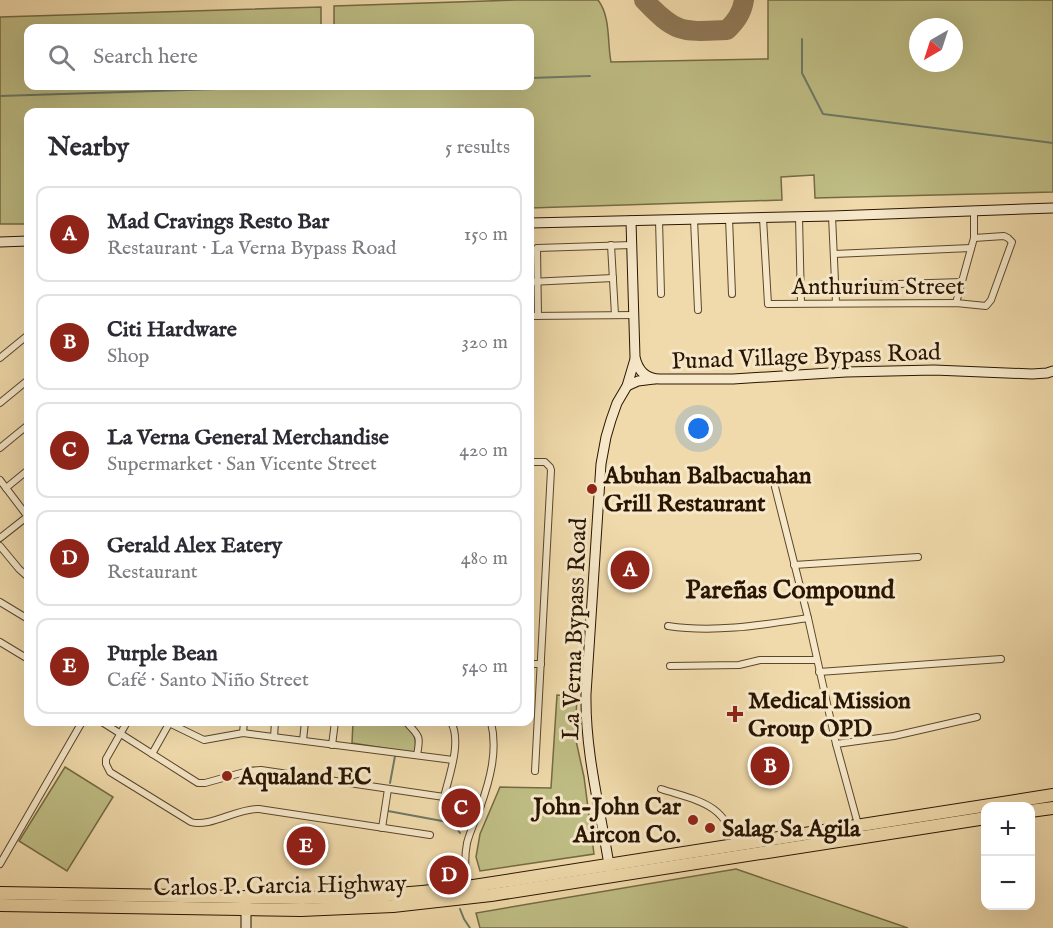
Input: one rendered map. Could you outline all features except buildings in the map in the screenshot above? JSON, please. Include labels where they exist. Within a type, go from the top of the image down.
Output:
[{"type":"highway","name":"Carlos P. Garcia Highway","points":[[0,893],[155,902],[330,904],[414,893],[467,892],[736,850],[858,825],[1053,795]]},
{"type":"highway","points":[[1035,810],[1053,808]]},
{"type":"highway","points":[[947,811],[950,824]]},
{"type":"highway","points":[[912,816],[914,829]]},
{"type":"highway","name":"Carlos P. Garcia Highway","points":[[736,850],[862,837],[981,819]]},
{"type":"highway","name":"Carlos P. Garcia Highway","points":[[0,905],[155,902]]},
{"type":"main road","points":[[534,224],[1053,208]]},
{"type":"main road","name":"Punad Village Bypass Road","points":[[631,221],[635,357],[640,370],[655,379],[733,379],[934,370],[1032,374],[1053,371]]},
{"type":"main road","points":[[0,242],[24,241]]},
{"type":"main road","name":"La Verna Bypass Road","points":[[610,870],[588,748],[586,694],[602,464],[611,420],[627,386],[635,357]]},
{"type":"main road","points":[[627,386],[638,381],[655,379]]},
{"type":"main road","points":[[246,904],[246,928]]},
{"type":"street","points":[[956,303],[974,238],[974,211]]},
{"type":"street","points":[[832,216],[836,303]]},
{"type":"street","points":[[799,217],[801,303]]},
{"type":"street","points":[[729,218],[732,294]]},
{"type":"street","name":"Anthurium Street","points":[[763,218],[768,304],[956,303],[986,306],[991,300],[1012,242],[1004,236],[974,238]]},
{"type":"street","points":[[694,219],[698,310]]},
{"type":"street","points":[[658,220],[661,294]]},
{"type":"street","points":[[611,245],[615,315]]},
{"type":"street","points":[[538,316],[537,248],[632,245]]},
{"type":"street","points":[[834,254],[971,248]]},
{"type":"street","points":[[534,282],[613,278]]},
{"type":"street","points":[[835,286],[962,282]]},
{"type":"street","points":[[534,316],[635,315]]},
{"type":"street","points":[[0,358],[24,338]]},
{"type":"street","points":[[0,403],[24,383]]},
{"type":"street","points":[[0,448],[24,428]]},
{"type":"street","points":[[534,462],[548,464],[551,470],[535,771]]},
{"type":"street","points":[[6,488],[24,473]]},
{"type":"street","points":[[0,480],[24,511]]},
{"type":"street","points":[[775,488],[808,618],[836,744],[862,837]]},
{"type":"street","points":[[0,537],[24,519]]},
{"type":"street","points":[[0,546],[24,573]]},
{"type":"street","points":[[794,565],[918,557]]},
{"type":"street","points":[[0,602],[24,617]]},
{"type":"street","points":[[668,626],[695,629],[748,627],[808,618]]},
{"type":"street","points":[[0,642],[24,657]]},
{"type":"street","points":[[819,672],[1001,659]]},
{"type":"street","points":[[670,666],[739,665],[760,660],[817,660]]},
{"type":"street","points":[[534,664],[540,664]]},
{"type":"street","points":[[836,744],[894,736],[976,717]]},
{"type":"street","points":[[0,864],[80,726]]},
{"type":"street","points":[[109,726],[198,783],[261,770],[444,797],[481,805]]},
{"type":"street","points":[[124,726],[106,759],[110,772],[191,822],[201,823],[250,809],[430,835]]},
{"type":"street","points":[[152,754],[168,726]]},
{"type":"street","points":[[177,726],[204,741],[243,733],[453,760]]},
{"type":"street","points":[[243,733],[244,726]]},
{"type":"street","points":[[274,737],[275,726]]},
{"type":"street","points":[[303,740],[305,726]]},
{"type":"street","points":[[332,745],[334,726]]},
{"type":"street","points":[[410,726],[419,736],[417,755]]},
{"type":"street","points":[[444,797],[453,760],[456,737],[454,726]]},
{"type":"street","points":[[467,892],[466,849],[493,760],[492,726]]},
{"type":"street","points":[[382,828],[388,789]]},
{"type":"street","points":[[661,789],[715,808],[728,824],[736,850]]},
{"type":"shaded area","points":[[516,0],[598,0],[607,22],[611,62],[768,59],[768,0],[1053,0],[1053,192],[815,198],[814,175],[781,177],[782,200],[534,208],[534,108],[24,108],[24,224],[0,224],[0,17],[321,7],[321,24],[24,24],[24,90],[534,90],[534,24],[334,24],[334,6]]},
{"type":"shaded area","points":[[557,695],[577,697],[575,736],[584,777],[594,854],[480,871],[476,857],[480,834],[500,787],[551,788]]},
{"type":"shaded area","points":[[353,726],[407,726],[414,735],[416,743],[415,753],[352,743]]},
{"type":"shaded area","points":[[65,767],[113,797],[67,871],[19,841]]},
{"type":"shaded area","points":[[736,869],[908,928],[480,928],[476,913]]},
{"type":"waterway","points":[[802,39],[802,73],[823,114],[1053,143]]},
{"type":"waterway","points":[[534,78],[590,76]]},
{"type":"waterway","points":[[0,96],[186,90]]},
{"type":"waterway","points":[[390,783],[395,756]]},
{"type":"waterway","points":[[388,811],[453,823],[460,833]]},
{"type":"waterway","points":[[460,909],[470,928]]},
{"type":"taxiway","points":[[644,0],[672,25],[700,31],[727,30],[742,9],[744,0]]},
{"type":"place","name":"Abuhan Balbacuahan Grill Restaurant","points":[[592,489]]},
{"type":"place","name":"Mad Cravings Resto Bar","points":[[630,570]]},
{"type":"place","name":"Medical Mission Group OPD","points":[[735,714]]},
{"type":"place","name":"Citi Hardware","points":[[770,766]]},
{"type":"place","name":"Aqualand EC","points":[[227,776]]},
{"type":"place","name":"La Verna General Merchandise","points":[[461,808]]},
{"type":"place","name":"John-John Car Aircon Co.","points":[[693,820]]},
{"type":"place","name":"Salag Sa Agila","points":[[710,828]]},
{"type":"place","name":"Purple Bean","points":[[306,846]]},
{"type":"place","name":"Gerald Alex Eatery","points":[[449,875]]},
{"type":"district","name":"Pareñas Compound","points":[[790,589]]}]
